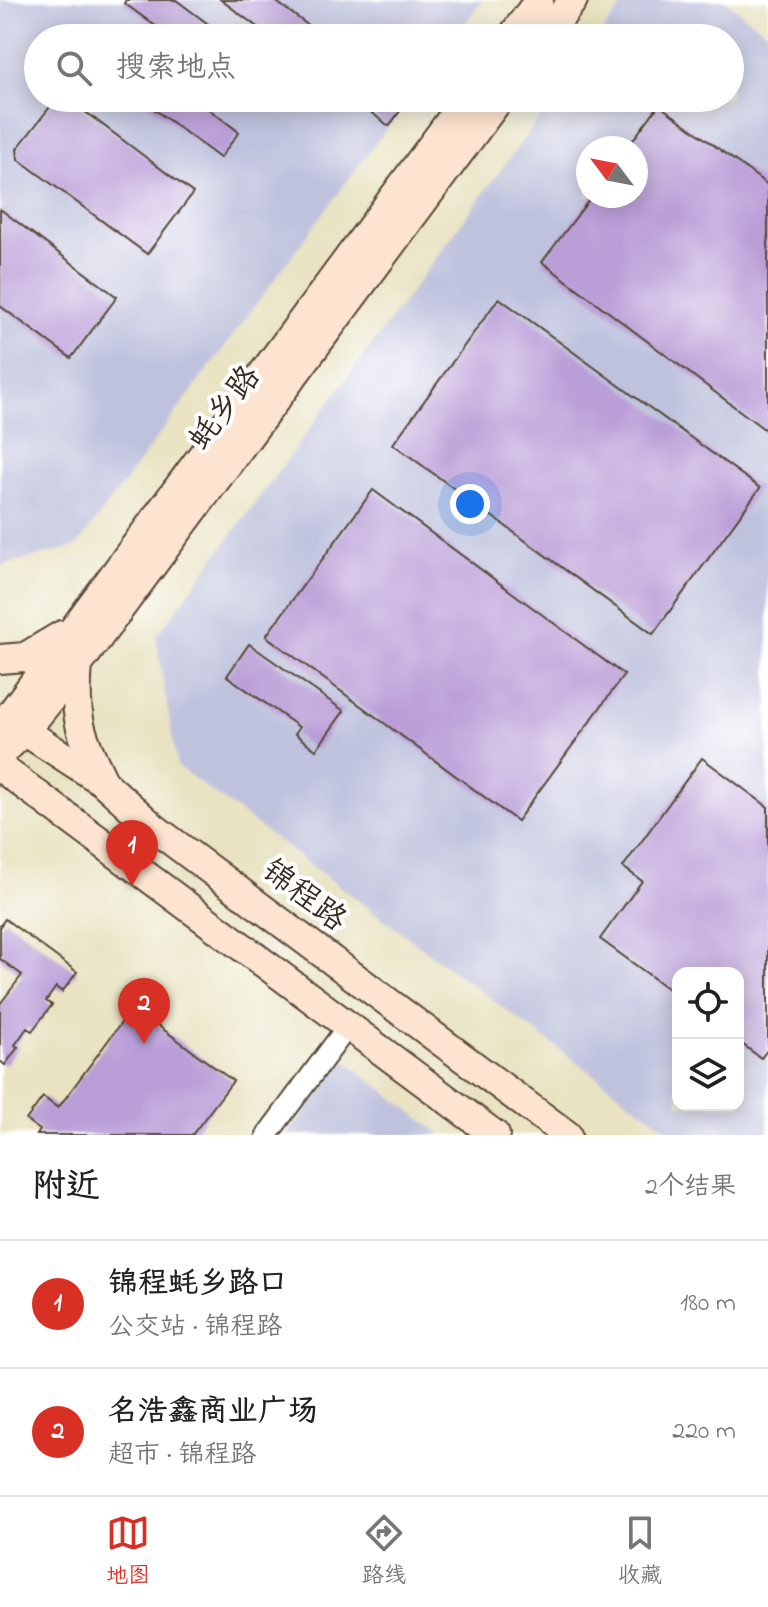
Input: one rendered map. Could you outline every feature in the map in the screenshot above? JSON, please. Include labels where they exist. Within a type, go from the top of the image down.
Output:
[{"type":"street","points":[[521,24],[539,0]]},
{"type":"street","points":[[555,24],[573,0]]},
{"type":"street","name":"蚝乡路","points":[[0,754],[8,726],[73,629],[457,112]]},
{"type":"street","name":"蚝乡路","points":[[8,726],[78,665],[490,112]]},
{"type":"street","points":[[0,659],[25,657],[73,629]]},
{"type":"street","points":[[78,665],[75,693],[80,733],[103,782]]},
{"type":"street","name":"锦程路","points":[[8,726],[103,782],[154,828],[567,1135]]},
{"type":"street","points":[[0,767],[495,1135]]},
{"type":"street","points":[[267,1135],[348,1026]]},
{"type":"shaded area","points":[[0,0],[482,0],[464,24],[24,24],[24,112],[399,112],[77,546],[0,566]]},
{"type":"shaded area","points":[[626,0],[724,0],[768,33],[768,1135],[675,1135],[177,766],[156,637],[544,112],[744,112],[744,24],[608,24]]},
{"type":"shaded area","points":[[344,1060],[442,1135],[287,1135]]},
{"type":"building","points":[[126,0],[176,0],[208,24],[153,24],[124,3]]},
{"type":"building","points":[[221,0],[274,0],[306,24],[253,24]]},
{"type":"building","points":[[46,112],[86,112],[193,193],[147,254],[18,159],[17,149]]},
{"type":"building","points":[[158,112],[213,112],[239,132],[220,158]]},
{"type":"building","points":[[370,112],[399,112],[389,126]]},
{"type":"building","points":[[654,112],[669,112],[768,185],[768,432],[542,262],[583,208],[648,208],[648,136],[636,136]]},
{"type":"building","points":[[0,209],[117,297],[71,358],[0,306]]},
{"type":"building","points":[[499,298],[760,488],[653,634],[393,444]]},
{"type":"building","points":[[373,490],[624,675],[517,821],[266,636]]},
{"type":"building","points":[[249,644],[344,711],[316,750],[295,734],[299,727],[227,676]]},
{"type":"building","points":[[702,758],[768,807],[768,1049],[761,1058],[744,1045],[744,967],[672,967],[672,992],[600,939],[642,881],[623,867]]},
{"type":"building","points":[[5,919],[77,972],[62,992],[56,987],[46,1001],[52,1005],[32,1031],[27,1028],[5,1065],[0,1061],[0,1004],[22,975],[0,959],[0,926]]},
{"type":"building","points":[[133,1007],[233,1081],[192,1135],[37,1135],[40,1130],[26,1120],[43,1097],[58,1108]]},
{"type":"place","name":"锦程蚝乡路口","points":[[132,886]]},
{"type":"place","name":"名浩鑫商业广场","points":[[144,1044]]}]
